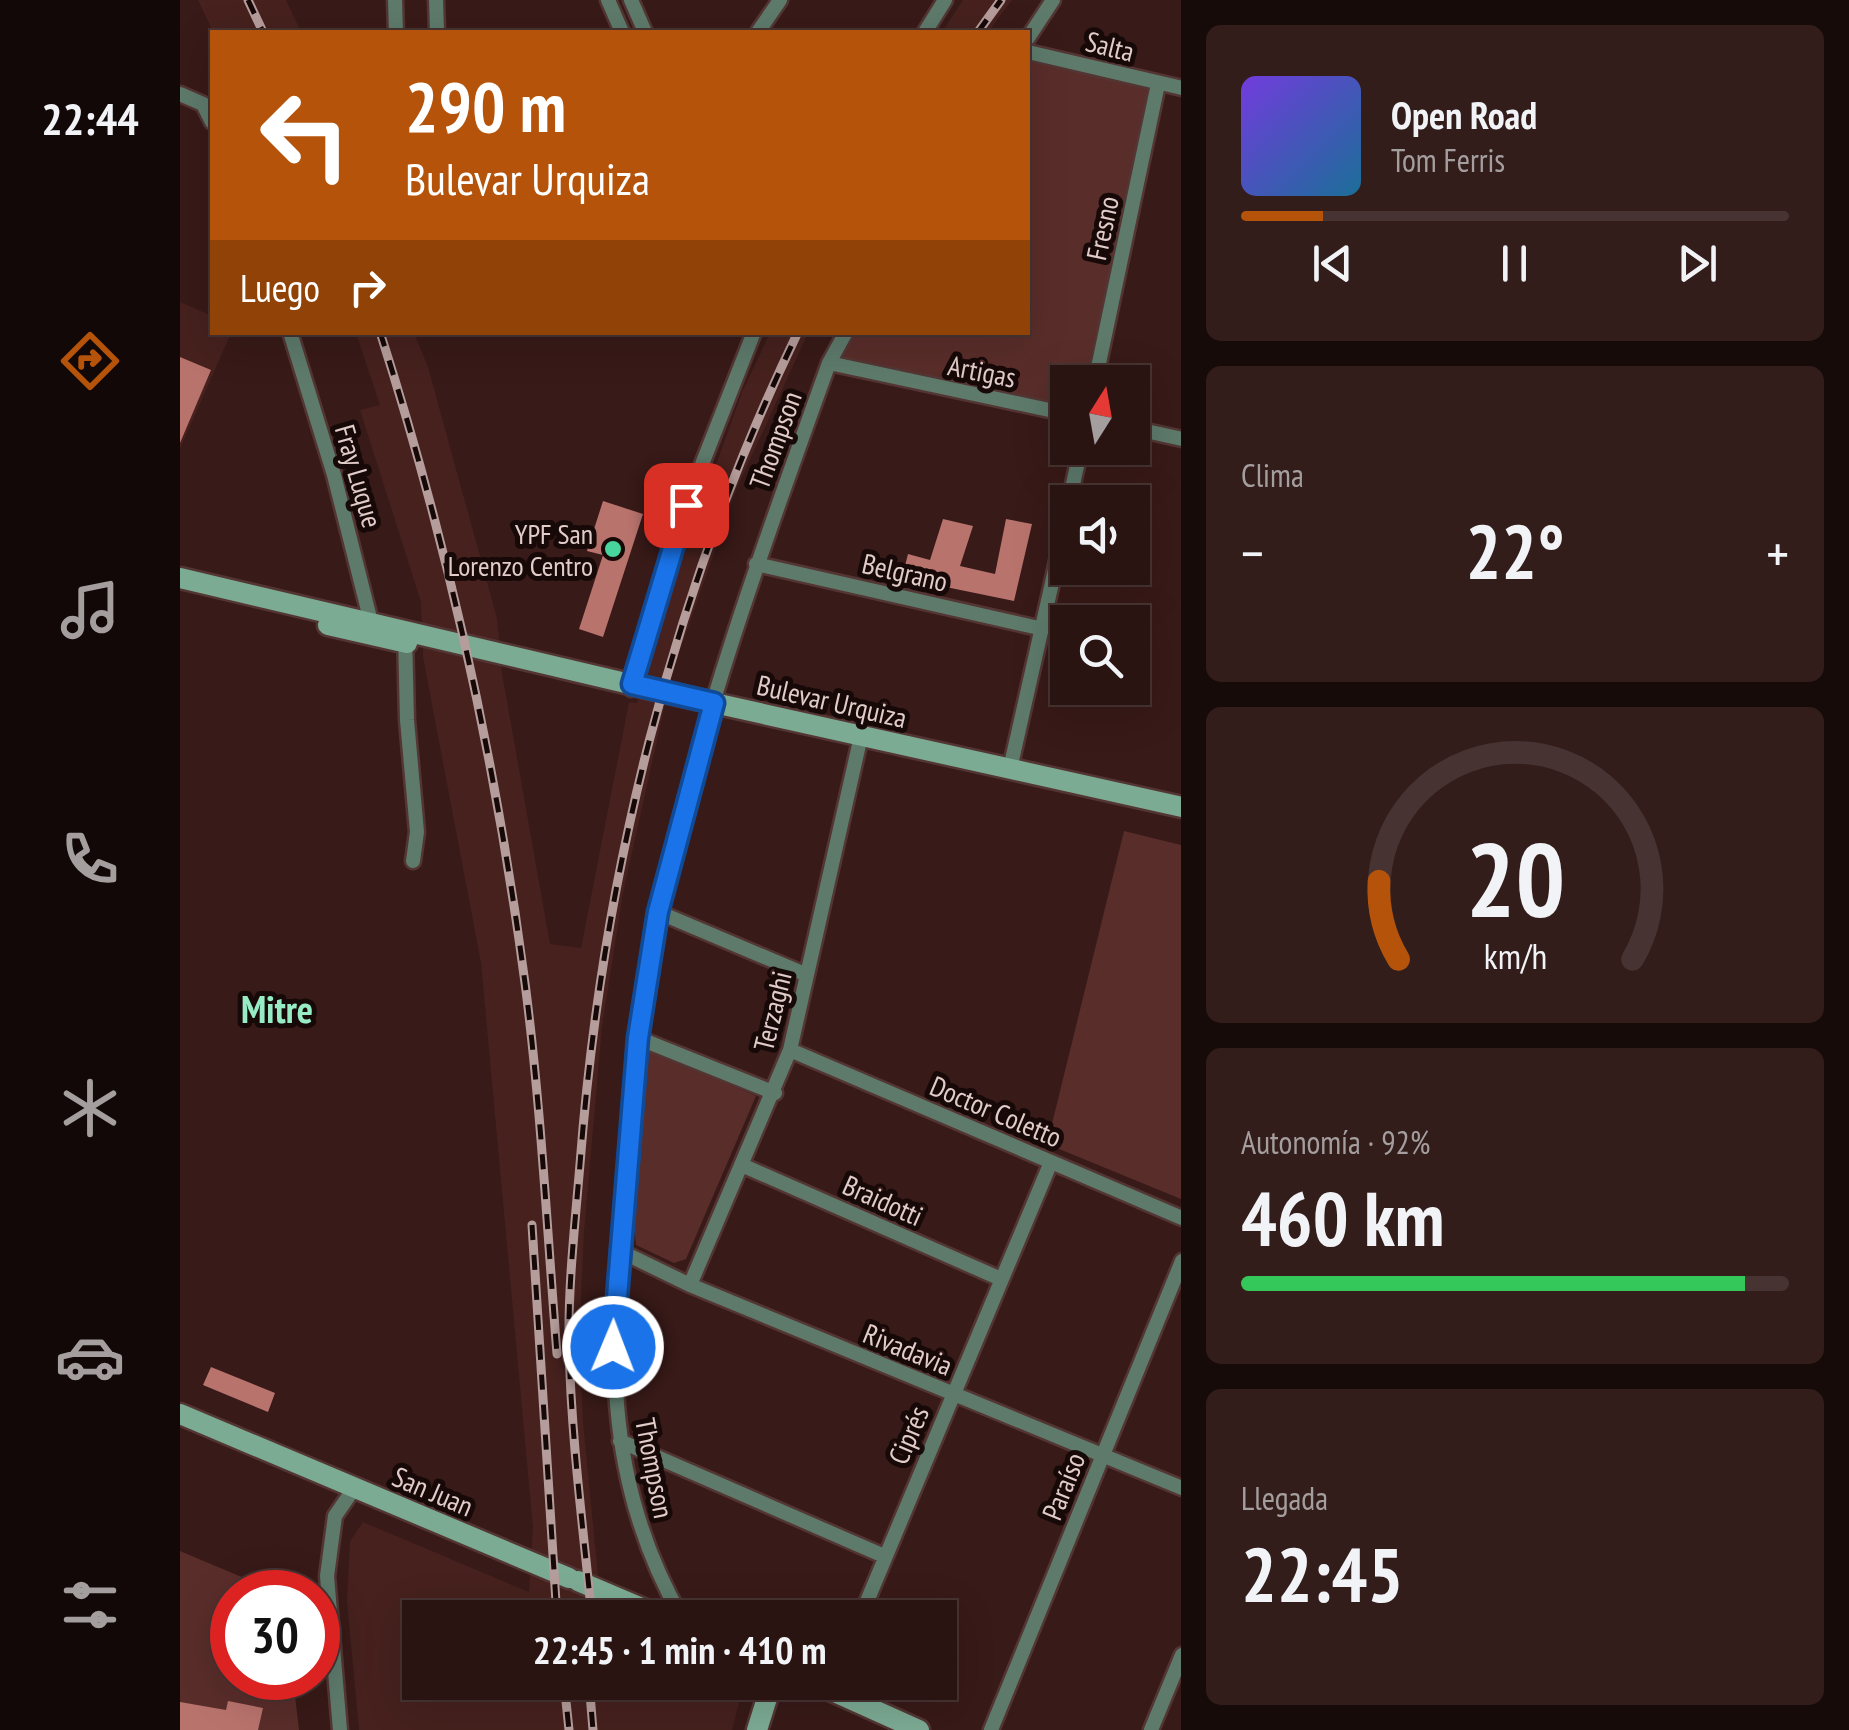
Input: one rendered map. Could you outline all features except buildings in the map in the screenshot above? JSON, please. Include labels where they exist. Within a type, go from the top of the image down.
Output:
[{"type":"main road","name":"Bulevar Urquiza","points":[[180,578],[406,636],[1181,817]]},
{"type":"main road","name":"Bulevar Urquiza","points":[[180,592],[373,628]]},
{"type":"main road","name":"Bulevar Urquiza","points":[[859,740],[1181,808]]},
{"type":"main road","name":"San Juan","points":[[180,1414],[622,1600]]},
{"type":"main road","points":[[757,1730],[766,1700]]},
{"type":"main road","points":[[857,1700],[919,1730]]},
{"type":"street","points":[[395,0],[396,30]]},
{"type":"street","points":[[436,0],[437,30]]},
{"type":"street","points":[[608,0],[621,30]]},
{"type":"street","points":[[631,0],[644,30]]},
{"type":"street","points":[[759,30],[780,0]]},
{"type":"street","points":[[927,30],[945,0]]},
{"type":"street","points":[[1030,35],[1053,0]]},
{"type":"street","name":"Salta","points":[[1030,52],[1181,88]]},
{"type":"street","name":"Fresno","points":[[1098,365],[1158,84]]},
{"type":"street","points":[[180,94],[203,104],[210,118]]},
{"type":"street","name":"Fray Luque","points":[[291,335],[334,476],[373,628]]},
{"type":"street","points":[[631,689],[686,505],[753,335]]},
{"type":"street","name":"Thompson","points":[[672,1600],[656,1573],[633,1510],[620,1441],[613,1347],[638,1038],[658,912],[713,708],[756,564],[829,363],[844,335]]},
{"type":"street","name":"Artigas","points":[[829,363],[1050,410]]},
{"type":"street","points":[[1150,432],[1181,439]]},
{"type":"street","name":"Belgrano","points":[[756,564],[1043,628]]},
{"type":"street","points":[[1010,769],[1052,585]]},
{"type":"street","points":[[406,636],[407,720],[417,832],[414,862]]},
{"type":"street","name":"Terzaghi","points":[[690,1286],[790,1050],[859,740]]},
{"type":"street","points":[[658,912],[807,975]]},
{"type":"street","points":[[638,1038],[775,1093]]},
{"type":"street","name":"Doctor Coletto","points":[[790,1050],[1181,1218]]},
{"type":"street","name":"Ciprés","points":[[867,1600],[1051,1162]]},
{"type":"street","name":"Braidotti","points":[[744,1166],[1001,1279]]},
{"type":"street","name":"Rivadavia","points":[[618,1250],[690,1286],[1181,1488]]},
{"type":"street","name":"Paraíso","points":[[991,1730],[1181,1263]]},
{"type":"street","points":[[620,1441],[884,1556]]},
{"type":"street","points":[[340,1730],[327,1576],[335,1516],[356,1487]]},
{"type":"street","points":[[1150,1730],[1181,1657]]},
{"type":"shaded area","points":[[198,0],[286,0],[300,30],[212,30]]},
{"type":"shaded area","points":[[963,0],[1012,0],[990,30],[943,30]]},
{"type":"shaded area","points":[[1030,52],[1158,84],[1099,365],[1050,365],[1050,410],[829,363],[845,335],[1030,335]]},
{"type":"shaded area","points":[[180,302],[210,315],[210,335],[230,335],[180,449]]},
{"type":"shaded area","points":[[357,335],[415,335],[428,367],[497,618],[502,673],[550,944],[581,948],[629,702],[637,703],[647,659],[742,392],[769,335],[807,335],[737,488],[672,673],[623,893],[602,1027],[579,1341],[600,1600],[402,1600],[402,1700],[740,1700],[732,1730],[359,1730],[347,1601],[350,1541],[363,1522],[529,1592],[533,1528],[481,963],[423,657],[421,602],[360,410],[380,405]]},
{"type":"shaded area","points":[[1124,831],[1181,845],[1181,1199],[1047,1144]]},
{"type":"shaded area","points":[[654,1052],[756,1096],[686,1259],[674,1263],[636,1245],[634,1227],[645,1053]]},
{"type":"shaded area","points":[[180,1551],[225,1570],[210,1570],[210,1700],[296,1700],[299,1730],[180,1730]]},
{"type":"railway","points":[[248,0],[262,30]]},
{"type":"railway","points":[[979,30],[1001,0]]},
{"type":"railway","points":[[381,335],[448,573],[500,818],[531,1029],[557,1354]]},
{"type":"railway","points":[[590,1600],[575,1447],[569,1322],[591,1056],[606,949],[625,843],[679,634],[753,431],[797,335]]},
{"type":"railway","points":[[532,1225],[556,1600]]},
{"type":"railway","points":[[566,1700],[569,1730]]},
{"type":"railway","points":[[590,1700],[593,1730]]},
{"type":"place","name":"YPF San Lorenzo Centro","points":[[613,549]]},
{"type":"district","name":"Mitre","points":[[277,1008]]},
{"type":"route","points":[[613,1347],[638,1038],[658,912],[714,703],[632,684],[686,505]]}]
